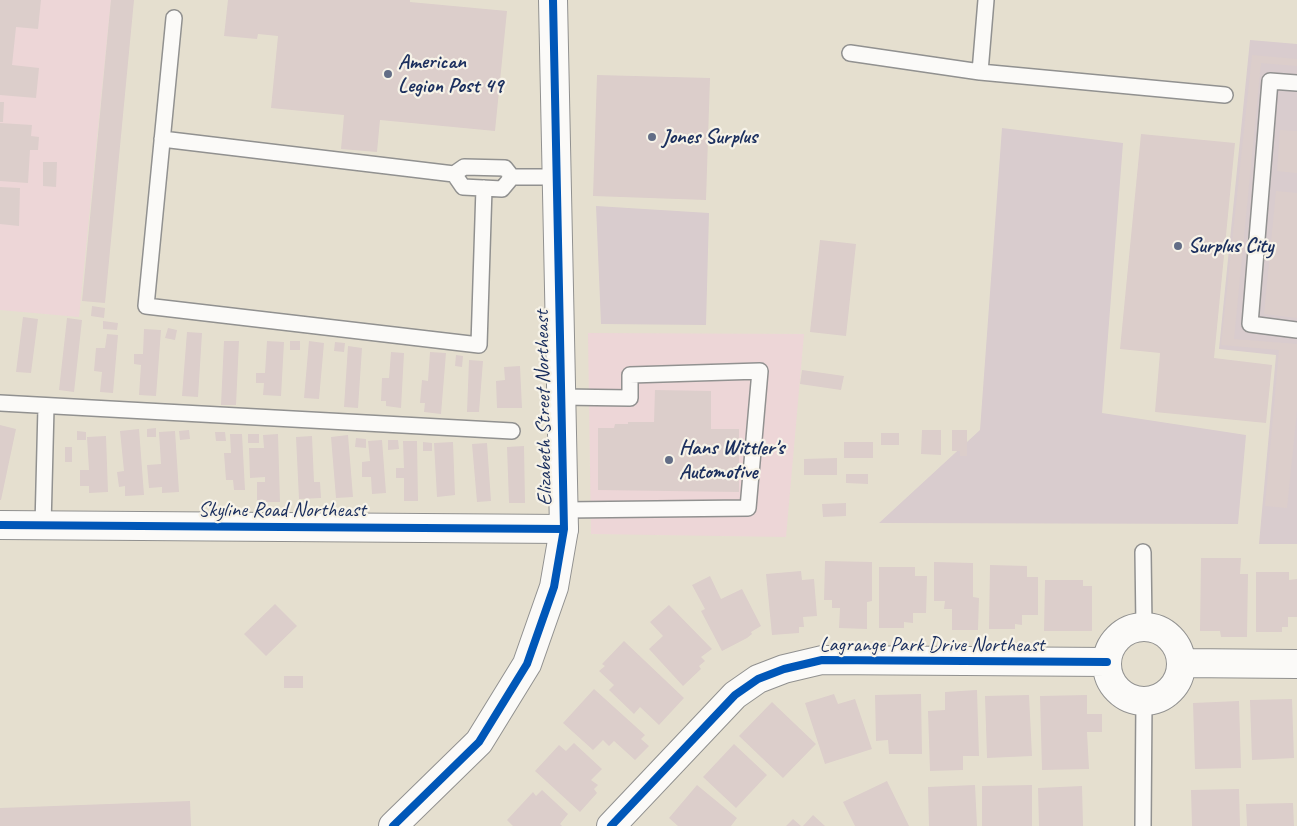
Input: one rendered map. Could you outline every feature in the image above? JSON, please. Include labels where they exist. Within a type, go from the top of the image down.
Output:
[{"type":"street","name":"Elizabeth Street Northeast","points":[[393,826],[479,742],[527,664],[554,587],[564,520],[553,0]]},
{"type":"street","name":"Skyline Road Northeast","points":[[0,525],[564,520]]},
{"type":"street","points":[[1137,627],[1144,627],[1162,632],[1172,640],[1179,651],[1181,663],[1180,674],[1174,685],[1161,696],[1144,700],[1122,693],[1114,685],[1109,675],[1107,662],[1109,650],[1116,640],[1126,632],[1137,627]]},
{"type":"street","name":"Lagrange Park Drive Northeast","points":[[611,826],[735,695],[758,679],[799,664],[822,660],[1107,662]]},
{"type":"street","points":[[1181,663],[1297,664]]},
{"type":"lane","points":[[980,72],[986,0]]},
{"type":"lane","points":[[174,18],[146,306],[479,345],[484,188]]},
{"type":"lane","points":[[850,53],[980,72],[1225,95]]},
{"type":"lane","points":[[1297,83],[1270,81],[1250,324],[1297,330]]},
{"type":"lane","points":[[162,139],[454,174],[464,167],[505,168],[512,177]]},
{"type":"lane","points":[[454,174],[463,187],[502,189],[512,177]]},
{"type":"lane","points":[[512,177],[557,177]]},
{"type":"lane","points":[[562,397],[630,398],[630,375],[760,371],[748,508],[564,520]]},
{"type":"lane","points":[[0,403],[512,431]]},
{"type":"lane","points":[[43,526],[46,406]]},
{"type":"lane","points":[[1143,552],[1144,627]]},
{"type":"lane","points":[[1143,826],[1144,700]]},
{"type":"shaded area","points":[[0,0],[111,0],[79,317],[0,310]]},
{"type":"shaded area","points":[[1250,40],[1297,44],[1297,544],[1259,544],[1276,355],[1219,349]]},
{"type":"shaded area","points":[[1002,128],[1123,143],[1102,413],[1246,435],[1238,524],[879,523],[980,430]]},
{"type":"shaded area","points":[[596,206],[709,213],[706,325],[601,324]]},
{"type":"shaded area","points":[[588,333],[804,334],[786,537],[591,534]]},
{"type":"building","points":[[0,0],[41,0],[38,29],[16,27],[12,65],[39,68],[36,98],[0,95]]},
{"type":"building","points":[[111,0],[134,0],[105,303],[82,301]]},
{"type":"building","name":"American Legion Post 49","points":[[228,0],[410,0],[410,2],[507,11],[495,131],[380,120],[377,152],[341,149],[344,115],[271,108],[278,36],[258,34],[257,39],[224,36]]},
{"type":"building","points":[[1252,55],[1297,59],[1297,66],[1261,63],[1234,339],[1297,344],[1297,411],[1287,508],[1265,506],[1279,350],[1221,345]]},
{"type":"building","name":"Jones Surplus","points":[[597,75],[710,78],[706,200],[593,196]]},
{"type":"building","points":[[0,102],[4,102],[3,122],[0,122]]},
{"type":"building","points":[[0,123],[32,125],[31,136],[39,137],[38,150],[30,150],[28,183],[0,181]]},
{"type":"building","points":[[1280,130],[1297,131],[1297,173],[1277,171]]},
{"type":"building","name":"Surplus City","points":[[1141,134],[1235,143],[1214,358],[1272,365],[1266,423],[1155,412],[1160,353],[1120,349]]},
{"type":"building","points":[[43,162],[57,162],[56,187],[43,186]]},
{"type":"building","points":[[0,187],[20,188],[19,226],[0,224]]},
{"type":"building","points":[[1276,191],[1297,193],[1297,318],[1264,314]]},
{"type":"building","points":[[820,240],[856,244],[846,336],[810,332]]},
{"type":"building","points":[[92,306],[105,308],[104,318],[91,316]]},
{"type":"building","points":[[23,317],[38,319],[31,373],[16,372]]},
{"type":"building","points":[[67,318],[82,320],[74,392],[59,390]]},
{"type":"building","points":[[103,321],[118,323],[117,330],[103,329]]},
{"type":"building","points":[[168,328],[177,330],[175,340],[165,338]]},
{"type":"building","points":[[144,329],[161,330],[156,396],[139,395],[141,365],[134,364],[134,354],[143,354]]},
{"type":"building","points":[[187,332],[202,333],[198,397],[182,396]]},
{"type":"building","points":[[107,334],[118,335],[113,393],[100,392],[102,372],[94,371],[96,348],[105,348]]},
{"type":"building","points":[[224,341],[239,341],[236,405],[221,405]]},
{"type":"building","points":[[267,341],[284,342],[281,396],[263,395],[264,383],[256,383],[256,373],[265,373]]},
{"type":"building","points":[[290,341],[300,341],[300,350],[290,350]]},
{"type":"building","points":[[309,341],[324,343],[319,399],[304,398]]},
{"type":"building","points":[[335,342],[345,343],[344,352],[334,351]]},
{"type":"building","points":[[348,346],[362,348],[358,408],[344,407]]},
{"type":"building","points":[[391,352],[404,353],[401,408],[386,406],[386,401],[381,401],[382,378],[389,378]]},
{"type":"building","points":[[430,352],[446,353],[441,414],[424,412],[425,403],[420,403],[422,380],[428,381]]},
{"type":"building","points":[[456,355],[463,356],[462,367],[455,366]]},
{"type":"building","points":[[469,360],[483,361],[479,412],[467,412]]},
{"type":"building","points":[[520,366],[522,408],[497,408],[496,381],[505,380],[504,367]]},
{"type":"building","points":[[802,370],[844,376],[841,390],[800,384]]},
{"type":"building","name":"Hans Wittler's Automotive","points":[[655,390],[711,391],[711,429],[739,429],[739,492],[598,490],[598,428],[614,428],[615,424],[628,424],[628,422],[654,422]]},
{"type":"building","points":[[0,425],[16,429],[1,500],[0,500]]},
{"type":"building","points":[[156,428],[156,437],[147,437],[147,429]]},
{"type":"building","points":[[139,429],[144,495],[125,496],[125,486],[119,487],[117,472],[124,471],[120,431]]},
{"type":"building","points":[[189,430],[190,439],[180,440],[179,431]]},
{"type":"building","points":[[922,430],[941,430],[941,455],[921,454]]},
{"type":"building","points":[[952,430],[967,430],[967,456],[960,456],[960,451],[952,451]]},
{"type":"building","points":[[77,431],[86,432],[86,440],[77,440]]},
{"type":"building","points":[[175,431],[179,492],[162,493],[162,487],[149,488],[147,465],[161,464],[159,432]]},
{"type":"building","points":[[215,432],[225,432],[226,441],[216,441]]},
{"type":"building","points":[[881,433],[899,433],[899,445],[881,445]]},
{"type":"building","points":[[230,434],[242,434],[245,490],[234,490],[233,480],[226,480],[224,453],[231,453]]},
{"type":"building","points":[[248,434],[259,434],[259,443],[248,443]]},
{"type":"building","points":[[278,434],[280,502],[257,500],[257,482],[265,482],[265,477],[250,478],[249,448],[264,448],[263,435]]},
{"type":"building","points":[[348,435],[353,497],[336,498],[331,437]]},
{"type":"building","points":[[106,436],[108,492],[89,493],[89,486],[80,486],[80,470],[89,470],[87,437]]},
{"type":"building","points":[[312,436],[314,482],[320,482],[321,498],[299,499],[296,437]]},
{"type":"building","points":[[356,438],[366,439],[366,448],[355,447]]},
{"type":"building","points":[[382,440],[386,493],[372,494],[371,477],[362,477],[362,462],[370,461],[368,441]]},
{"type":"building","points":[[388,440],[398,440],[399,449],[388,450]]},
{"type":"building","points":[[403,441],[417,441],[418,501],[404,501],[404,478],[396,478],[396,468],[404,468]]},
{"type":"building","points":[[423,442],[432,443],[432,451],[423,451]]},
{"type":"building","points":[[453,442],[455,495],[437,497],[434,443]]},
{"type":"building","points":[[844,442],[873,442],[873,458],[844,458]]},
{"type":"building","points":[[487,443],[491,501],[477,502],[472,444]]},
{"type":"building","points":[[524,446],[525,503],[509,503],[507,447]]},
{"type":"building","points":[[65,447],[72,447],[72,462],[65,462]]},
{"type":"building","points":[[837,458],[837,475],[804,475],[804,459]]},
{"type":"building","points":[[846,474],[868,474],[868,484],[846,483]]},
{"type":"building","points":[[846,503],[846,516],[823,517],[822,504]]},
{"type":"building","points":[[1201,558],[1241,558],[1240,574],[1248,574],[1247,637],[1221,637],[1220,631],[1200,631]]},
{"type":"building","points":[[825,561],[872,562],[872,601],[867,602],[867,629],[839,628],[840,608],[832,608],[832,600],[824,600]]},
{"type":"building","points":[[934,562],[973,563],[973,597],[979,598],[978,630],[952,630],[952,609],[944,609],[945,601],[934,601]]},
{"type":"building","points":[[990,565],[1027,566],[1027,577],[1038,577],[1038,615],[1022,615],[1022,625],[1015,624],[1015,629],[989,629]]},
{"type":"building","points":[[879,567],[915,567],[915,576],[927,576],[926,613],[913,613],[913,623],[904,622],[904,628],[879,628]]},
{"type":"building","points":[[801,571],[802,580],[814,579],[817,616],[803,617],[804,627],[799,627],[799,633],[772,635],[766,574]]},
{"type":"building","points":[[1256,572],[1289,572],[1289,580],[1297,579],[1297,617],[1288,617],[1288,627],[1282,627],[1282,632],[1256,632]]},
{"type":"building","points":[[710,576],[721,599],[742,589],[761,626],[751,632],[752,634],[747,638],[722,651],[701,611],[705,609],[692,585]]},
{"type":"building","points":[[1045,580],[1083,580],[1083,586],[1092,586],[1092,631],[1044,631]]},
{"type":"building","points":[[275,604],[297,626],[266,656],[244,634]]},
{"type":"building","points":[[669,605],[712,649],[701,657],[705,661],[699,666],[701,669],[683,686],[649,649],[663,636],[650,622]]},
{"type":"building","points":[[624,641],[684,698],[659,725],[640,707],[634,714],[609,690],[614,685],[599,671],[605,666],[602,664]]},
{"type":"building","points":[[284,676],[303,676],[303,688],[284,688]]},
{"type":"building","points":[[594,689],[645,735],[641,739],[649,746],[635,760],[614,741],[609,746],[603,740],[593,750],[563,723]]},
{"type":"building","points":[[977,690],[979,756],[963,756],[963,770],[930,771],[928,711],[945,710],[945,692]]},
{"type":"building","points":[[834,694],[838,704],[855,699],[872,749],[825,764],[805,703]]},
{"type":"building","points":[[921,694],[922,754],[889,754],[888,740],[876,741],[875,695]]},
{"type":"building","points":[[1029,695],[1032,756],[987,758],[985,696]]},
{"type":"building","points":[[1087,695],[1087,714],[1102,714],[1102,732],[1087,732],[1089,769],[1042,770],[1040,696]]},
{"type":"building","points":[[1292,699],[1294,758],[1252,760],[1250,700]]},
{"type":"building","points":[[1239,701],[1241,768],[1195,769],[1193,703]]},
{"type":"building","points":[[772,702],[816,744],[783,778],[739,736]]},
{"type":"building","points":[[574,743],[602,769],[591,780],[598,785],[594,789],[597,793],[580,812],[535,771],[559,745],[566,751]]},
{"type":"building","points":[[734,744],[767,775],[736,808],[703,777]]},
{"type":"building","points":[[887,781],[909,826],[855,826],[843,802]]},
{"type":"building","points":[[697,785],[737,818],[731,826],[678,826],[669,818]]},
{"type":"building","points":[[975,785],[977,826],[929,826],[928,787]]},
{"type":"building","points":[[1032,785],[1032,826],[982,826],[982,786]]},
{"type":"building","points":[[1082,786],[1083,826],[1039,826],[1038,788]]},
{"type":"building","points":[[1239,789],[1240,826],[1192,826],[1191,790]]},
{"type":"building","points":[[542,790],[568,814],[560,824],[562,826],[513,826],[507,820],[533,792],[536,796]]},
{"type":"building","points":[[190,801],[191,826],[0,826],[0,808]]},
{"type":"building","points":[[1293,803],[1294,826],[1247,826],[1246,804]]},
{"type":"building","points":[[813,815],[825,826],[803,826]]},
{"type":"building","points":[[793,819],[801,826],[786,826]]},
{"type":"cycle path","points":[[393,826],[479,742],[527,664],[554,587],[564,529],[553,0]]},
{"type":"cycle path","points":[[0,525],[564,529]]},
{"type":"cycle path","points":[[611,826],[735,695],[758,679],[784,669],[822,660],[1107,662]]},
{"type":"place","name":"American Legion Post 49","points":[[388,74]]},
{"type":"place","name":"Jones Surplus","points":[[652,137]]},
{"type":"place","name":"Surplus City","points":[[1178,246]]},
{"type":"place","name":"Hans Wittler's Automotive","points":[[669,460]]}]
